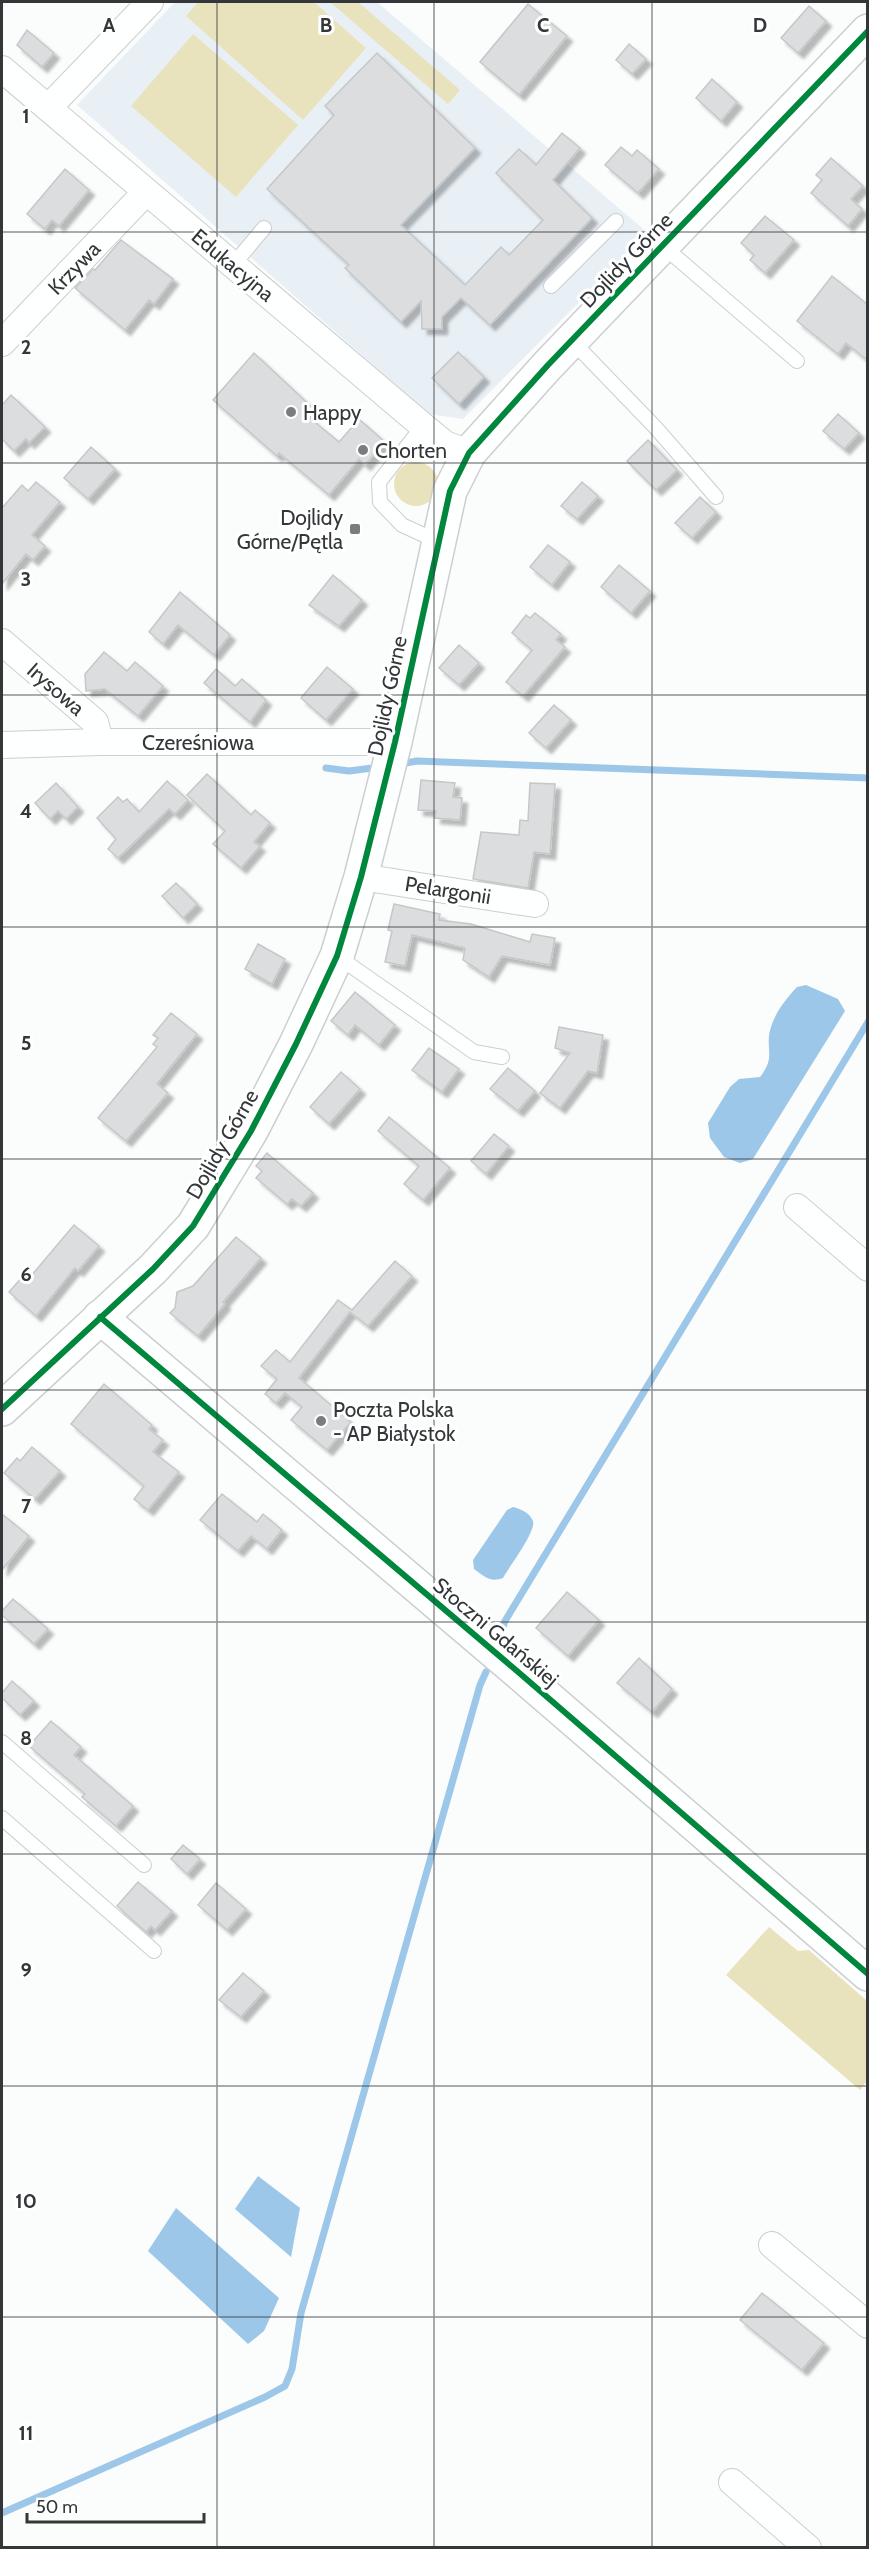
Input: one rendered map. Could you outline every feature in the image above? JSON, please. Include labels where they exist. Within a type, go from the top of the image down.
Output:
[{"type":"street","points":[[48,108],[150,2]]},
{"type":"street","name":"Dojlidy Górne","points":[[2,1409],[153,1269],[193,1226],[251,1131],[296,1044],[337,956],[361,877],[395,742],[437,541],[450,491],[469,453],[572,341],[867,31]]},
{"type":"street","name":"Edukacyjna","points":[[2,69],[445,444],[469,453]]},
{"type":"street","name":"Krzywa","points":[[2,344],[146,192]]},
{"type":"street","name":"Irysowa","points":[[2,642],[95,722],[100,742]]},
{"type":"street","name":"Czereśniowa","points":[[2,745],[100,742],[395,742]]},
{"type":"street","name":"Pelargonii","points":[[361,877],[534,904]]},
{"type":"street","points":[[797,1207],[867,1268]]},
{"type":"street","name":"Stoczni Gdańskiej","points":[[100,1317],[526,1679],[867,1974]]},
{"type":"street","points":[[772,2245],[867,2325]]},
{"type":"street","points":[[732,2482],[808,2547]]},
{"type":"lane","points":[[551,286],[616,220]]},
{"type":"lane","points":[[233,265],[264,228]]},
{"type":"lane","points":[[663,246],[797,361]]},
{"type":"lane","points":[[572,341],[657,428],[716,497]]},
{"type":"lane","points":[[414,417],[379,482],[380,502],[402,525],[437,541]]},
{"type":"lane","points":[[337,956],[474,1052],[502,1057]]},
{"type":"lane","points":[[2,1742],[144,1865]]},
{"type":"lane","points":[[2,1818],[154,1951]]},
{"type":"shaded area","points":[[175,2],[377,2],[648,233],[463,419],[429,414],[77,105]]},
{"type":"shaded area","points":[[198,2],[314,2],[366,48],[303,120],[186,16]]},
{"type":"shaded area","points":[[330,2],[358,2],[460,90],[448,104]]},
{"type":"shaded area","points":[[193,34],[298,125],[236,197],[131,106]]},
{"type":"shaded area","points":[[416,462],[431,469],[438,484],[431,499],[416,506],[401,499],[394,484],[401,469]]},
{"type":"shaded area","points":[[769,1927],[798,1951],[809,1950],[867,2001],[867,2081],[860,2090],[726,1975]]},
{"type":"water","points":[[806,985],[838,999],[845,1011],[753,1159],[740,1163],[724,1157],[710,1138],[708,1123],[730,1087],[739,1079],[760,1077],[765,1070],[769,1057],[769,1034],[776,1016],[797,987]]},
{"type":"water","points":[[513,1507],[530,1516],[533,1526],[503,1578],[491,1579],[474,1569],[473,1560],[507,1510]]},
{"type":"water","points":[[258,2176],[300,2208],[291,2257],[235,2209]]},
{"type":"water","points":[[176,2208],[279,2298],[264,2331],[248,2344],[148,2251]]},
{"type":"building","points":[[528,4],[567,36],[519,95],[480,62]]},
{"type":"building","points":[[809,6],[826,21],[798,53],[781,38]]},
{"type":"building","points":[[27,30],[54,53],[42,67],[17,45]]},
{"type":"building","points":[[629,44],[646,59],[632,74],[616,60]]},
{"type":"building","points":[[377,53],[475,148],[401,225],[465,285],[501,247],[509,255],[543,220],[496,173],[519,149],[536,165],[562,133],[580,148],[553,180],[592,218],[490,325],[461,298],[442,317],[442,329],[422,329],[421,301],[401,322],[345,268],[349,265],[267,189],[334,115],[325,106]]},
{"type":"building","points":[[712,79],[737,102],[721,121],[696,98]]},
{"type":"building","points":[[621,147],[632,156],[637,150],[659,169],[638,193],[605,165]]},
{"type":"building","points":[[831,158],[863,186],[851,199],[862,209],[848,226],[811,193],[822,180],[816,175]]},
{"type":"building","points":[[65,169],[89,190],[59,226],[52,220],[45,229],[27,214]]},
{"type":"building","points":[[765,216],[794,240],[765,273],[750,260],[754,255],[741,243]]},
{"type":"building","points":[[121,240],[173,279],[154,304],[149,300],[125,330],[75,288],[93,269],[95,270]]},
{"type":"building","points":[[832,276],[867,304],[867,360],[846,343],[838,354],[797,321]]},
{"type":"building","points":[[458,352],[484,377],[459,404],[432,378]]},
{"type":"building","points":[[254,353],[316,411],[310,418],[339,442],[359,419],[385,442],[365,465],[359,459],[329,495],[279,453],[277,456],[213,400]]},
{"type":"building","points":[[11,395],[45,427],[29,443],[26,439],[14,451],[2,439],[2,405]]},
{"type":"building","points":[[838,414],[859,433],[844,449],[823,431]]},
{"type":"building","points":[[648,440],[677,470],[656,490],[627,461]]},
{"type":"building","points":[[91,447],[115,469],[88,499],[64,478]]},
{"type":"building","points":[[36,482],[60,502],[32,535],[45,546],[33,560],[26,554],[2,584],[2,508],[22,485],[28,491]]},
{"type":"building","points":[[582,482],[598,496],[577,519],[561,506]]},
{"type":"building","points":[[700,497],[716,512],[692,538],[675,523]]},
{"type":"building","points":[[548,545],[570,562],[552,585],[530,567]]},
{"type":"building","points":[[619,565],[650,591],[631,613],[601,587]]},
{"type":"building","points":[[333,575],[362,600],[339,626],[309,605]]},
{"type":"building","points":[[180,592],[230,635],[214,655],[178,625],[163,644],[149,632]]},
{"type":"building","points":[[535,613],[561,634],[556,640],[565,647],[523,696],[506,682],[532,650],[512,633],[526,615],[530,618]]},
{"type":"building","points":[[459,645],[479,663],[459,685],[439,668]]},
{"type":"building","points":[[104,652],[127,671],[135,662],[163,686],[138,716],[105,689],[86,691],[85,674]]},
{"type":"building","points":[[327,667],[353,689],[326,720],[301,698]]},
{"type":"building","points":[[216,669],[235,686],[242,679],[266,700],[250,722],[204,683]]},
{"type":"building","points":[[554,705],[571,720],[546,748],[529,733]]},
{"type":"building","points":[[207,774],[251,815],[255,810],[270,823],[254,842],[260,846],[241,868],[213,844],[225,831],[187,795]]},
{"type":"building","points":[[421,780],[455,783],[453,797],[462,798],[460,820],[435,818],[436,811],[418,810]]},
{"type":"building","points":[[167,781],[188,800],[175,814],[169,809],[118,858],[108,849],[116,839],[97,818],[118,797],[123,802],[127,799],[139,812]]},
{"type":"building","points":[[56,783],[78,807],[66,819],[58,811],[50,819],[35,803]]},
{"type":"building","points":[[530,783],[555,784],[550,854],[534,852],[528,888],[473,879],[481,832],[519,835],[520,820],[528,821]]},
{"type":"building","points":[[176,883],[197,904],[183,918],[162,896]]},
{"type":"building","points":[[394,904],[440,914],[439,920],[471,924],[530,942],[532,934],[555,938],[550,965],[502,956],[489,977],[463,960],[465,948],[412,935],[405,966],[385,962],[392,931],[388,930]]},
{"type":"building","points":[[258,944],[285,959],[272,984],[245,969]]},
{"type":"building","points":[[355,992],[395,1025],[379,1045],[355,1025],[348,1035],[331,1021]]},
{"type":"building","points":[[171,1013],[197,1034],[157,1084],[168,1093],[126,1141],[98,1118],[157,1047],[153,1044],[158,1038],[153,1035]]},
{"type":"building","points":[[559,1027],[603,1035],[597,1073],[588,1071],[560,1108],[540,1093],[570,1053],[555,1048]]},
{"type":"building","points":[[429,1048],[459,1069],[442,1092],[412,1070]]},
{"type":"building","points":[[508,1068],[535,1091],[518,1111],[490,1089]]},
{"type":"building","points":[[341,1072],[360,1089],[329,1124],[310,1107]]},
{"type":"building","points":[[389,1117],[450,1168],[423,1200],[404,1184],[419,1166],[378,1131]]},
{"type":"building","points":[[494,1134],[509,1146],[486,1174],[471,1161]]},
{"type":"building","points":[[267,1153],[313,1193],[301,1206],[292,1199],[287,1204],[256,1178],[262,1171],[256,1166]]},
{"type":"building","points":[[74,1225],[99,1246],[78,1271],[75,1268],[36,1316],[9,1292],[26,1273],[31,1276]]},
{"type":"building","points":[[236,1237],[261,1258],[223,1302],[225,1304],[198,1336],[170,1313],[175,1308],[177,1292],[193,1286]]},
{"type":"building","points":[[395,1261],[412,1276],[368,1326],[350,1312],[299,1378],[351,1422],[327,1450],[291,1420],[302,1407],[285,1393],[276,1403],[265,1394],[277,1379],[261,1366],[276,1350],[290,1362],[338,1300],[352,1310]]},
{"type":"building","points":[[104,1384],[152,1425],[149,1429],[163,1440],[153,1452],[179,1472],[148,1510],[134,1499],[144,1486],[71,1424]]},
{"type":"building","points":[[32,1447],[60,1471],[35,1499],[4,1473],[17,1458],[20,1461]]},
{"type":"building","points":[[222,1494],[257,1522],[263,1514],[282,1530],[267,1549],[251,1536],[238,1551],[200,1520]]},
{"type":"building","points":[[2,1514],[29,1536],[2,1570]]},
{"type":"building","points":[[567,1592],[599,1620],[568,1656],[536,1628]]},
{"type":"building","points":[[13,1599],[48,1629],[34,1644],[2,1615],[2,1611]]},
{"type":"building","points":[[639,1658],[672,1689],[652,1712],[617,1683]]},
{"type":"building","points":[[12,1681],[34,1701],[20,1715],[2,1698],[2,1693]]},
{"type":"building","points":[[51,1721],[81,1747],[74,1755],[133,1806],[116,1826],[82,1797],[85,1794],[29,1746]]},
{"type":"building","points":[[183,1845],[200,1859],[187,1874],[171,1859]]},
{"type":"building","points":[[138,1882],[172,1911],[155,1930],[151,1926],[146,1932],[117,1906]]},
{"type":"building","points":[[216,1883],[246,1909],[227,1930],[198,1905]]},
{"type":"building","points":[[243,1973],[264,1991],[241,2017],[219,2000]]},
{"type":"building","points":[[762,2293],[824,2343],[802,2370],[740,2320]]},
{"type":"waterway","points":[[400,764],[417,761],[868,778]]},
{"type":"waterway","points":[[326,768],[349,771],[380,767]]},
{"type":"waterway","points":[[502,1630],[505,1621],[868,1022]]},
{"type":"waterway","points":[[2,2513],[265,2397],[285,2386],[292,2369],[301,2313],[480,1685],[486,1672]]},
{"type":"cycle path","points":[[2,1409],[153,1269],[193,1226],[251,1131],[296,1044],[337,956],[361,877],[395,742],[450,491],[469,453],[548,365],[868,31]]},
{"type":"cycle path","points":[[100,1317],[517,1671],[868,1974]]},
{"type":"place","name":"Happy","points":[[291,412]]},
{"type":"place","name":"Chorten","points":[[363,450]]},
{"type":"place","name":"Dojlidy Górne/Pętla","points":[[355,529]]},
{"type":"place","name":"Poczta Polska - AP Białystok","points":[[321,1421]]}]
